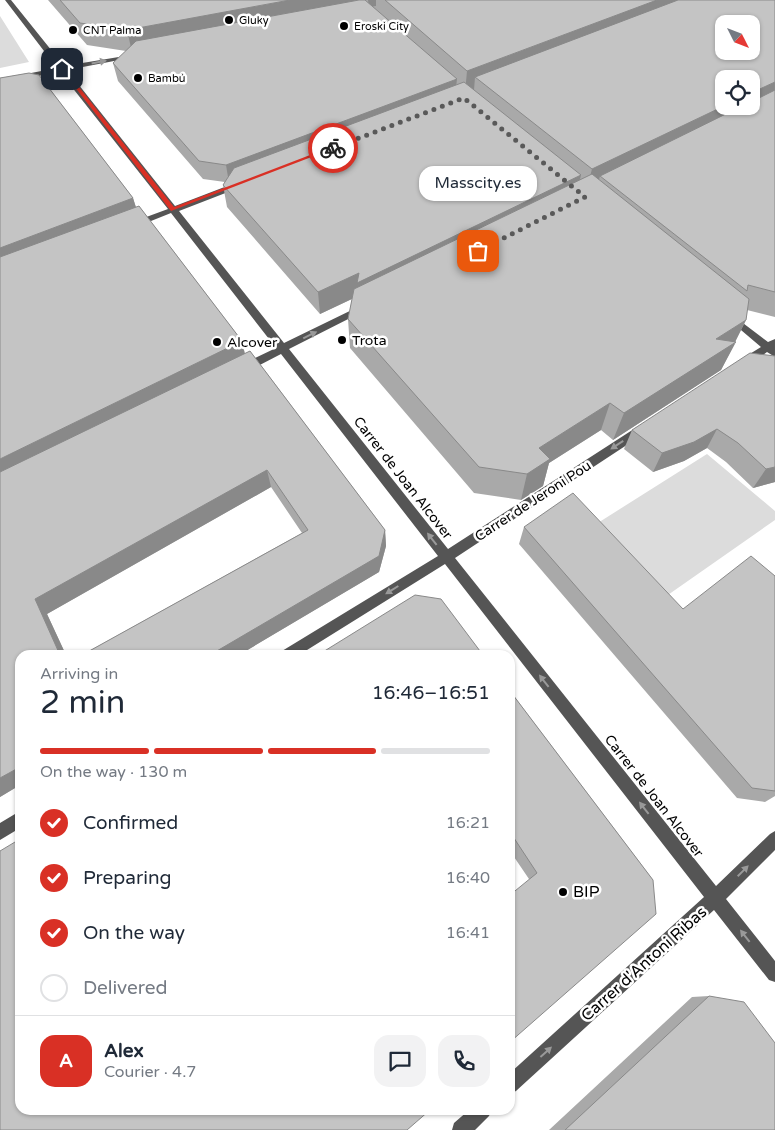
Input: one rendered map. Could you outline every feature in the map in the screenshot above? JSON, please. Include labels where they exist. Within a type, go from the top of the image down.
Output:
[{"type":"street","name":"Carrer de Joan Alcover","points":[[8,0],[775,974]]},
{"type":"street","points":[[0,81],[140,54]]},
{"type":"street","points":[[128,227],[246,182]]},
{"type":"street","points":[[229,375],[371,304]]},
{"type":"street","points":[[722,310],[772,348],[734,369]]},
{"type":"street","name":"Carrer de Jeroni Pou","points":[[295,650],[446,557],[652,423]]},
{"type":"street","points":[[0,832],[15,822]]},
{"type":"street","name":"Carrer d'Antoni Ribas","points":[[515,1080],[715,898],[775,839]]},
{"type":"street","points":[[461,1130],[478,1115]]},
{"type":"shaded area","points":[[0,16],[29,62],[0,68]]},
{"type":"shaded area","points":[[707,454],[775,511],[775,520],[665,597],[593,526]]},
{"type":"building","points":[[60,0],[290,0],[127,30],[80,23]]},
{"type":"building","points":[[365,0],[457,79],[226,165],[199,161],[113,63],[136,41]]},
{"type":"building","points":[[385,0],[657,0],[467,71]]},
{"type":"building","points":[[678,0],[775,0],[775,82],[760,89],[760,70],[715,70],[715,110],[592,169],[475,77]]},
{"type":"building","points":[[29,73],[39,75],[133,198],[0,248],[0,78]]},
{"type":"building","points":[[464,82],[581,175],[357,283],[359,273],[318,292],[223,185],[234,168]]},
{"type":"building","points":[[775,90],[775,292],[748,285],[747,291],[600,176],[724,115],[760,115],[760,98]]},
{"type":"building","points":[[592,174],[749,299],[746,320],[716,339],[736,342],[624,413],[610,403],[539,448],[550,459],[527,474],[479,467],[348,319],[354,289]]},
{"type":"building","points":[[139,206],[242,341],[0,459],[0,257]]},
{"type":"building","points":[[250,351],[385,530],[379,556],[219,650],[91,650],[308,530],[267,470],[35,599],[58,650],[15,650],[15,770],[0,778],[0,472]]},
{"type":"building","points":[[750,353],[775,356],[775,467],[766,469],[738,443],[717,429],[694,442],[662,453],[632,430]]},
{"type":"building","points":[[573,493],[683,609],[751,556],[775,576],[775,791],[752,788],[524,527]]},
{"type":"building","points":[[415,595],[441,599],[479,650],[326,650]]},
{"type":"building","points":[[515,698],[653,880],[656,914],[515,1038],[515,891],[537,873],[515,840]]},
{"type":"building","points":[[15,842],[15,1115],[424,1115],[407,1130],[0,1130],[0,851]]},
{"type":"building","points":[[709,996],[744,1002],[775,1043],[775,1130],[565,1130]]},
{"type":"way so far","points":[[333,148],[464,98],[585,197],[478,251]]},
{"type":"place","name":"Gluky","points":[[229,20]]},
{"type":"place","name":"Eroski City","points":[[344,26]]},
{"type":"place","name":"CNT Palma","points":[[73,30]]},
{"type":"place","name":"Bambú","points":[[138,78]]},
{"type":"place","name":"Masscity.es","points":[[478,251]]},
{"type":"place","name":"Trota","points":[[342,340]]},
{"type":"place","name":"Alcover","points":[[217,342]]},
{"type":"place","name":"BIP","points":[[563,892]]},
{"type":"route","points":[[62,69],[173,210],[333,148]]}]
